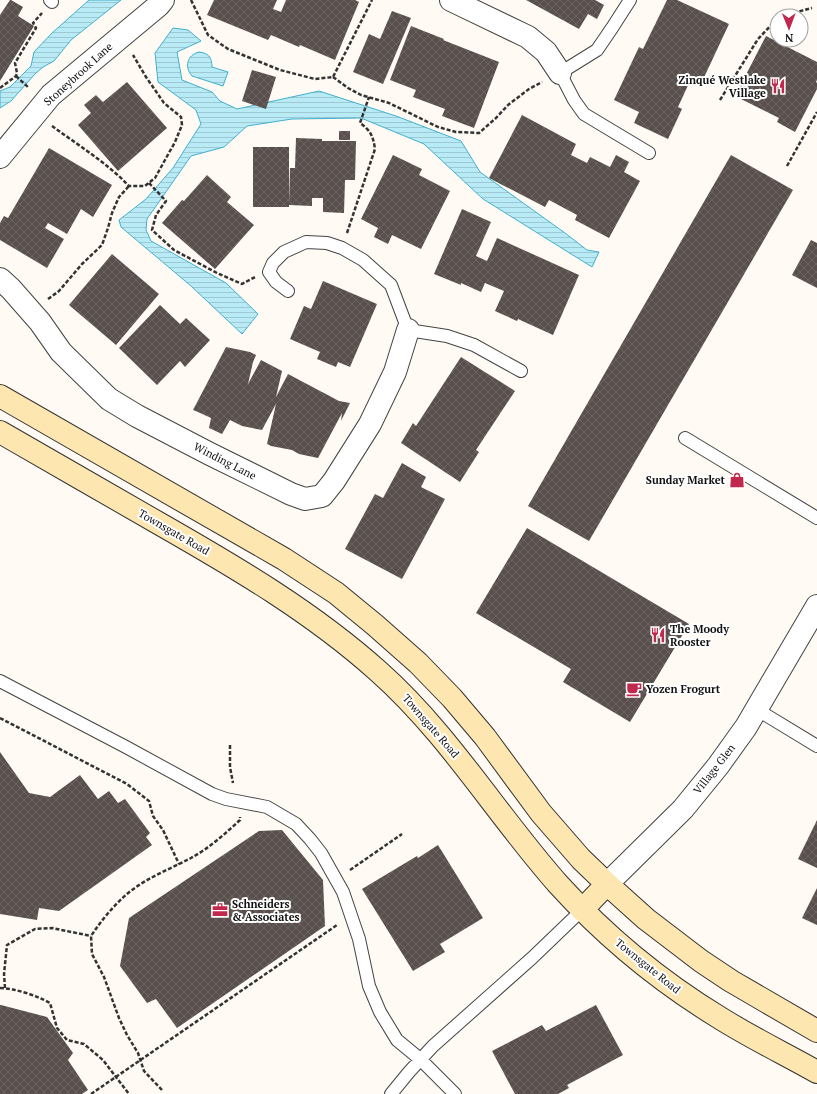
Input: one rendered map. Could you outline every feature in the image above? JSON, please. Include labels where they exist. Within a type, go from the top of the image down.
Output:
[{"type":"street","name":"Stoneybrook Lane","points":[[0,157],[51,95],[163,0]]},
{"type":"street","points":[[451,0],[528,36],[546,52],[560,73]]},
{"type":"street","name":"Winding Lane","points":[[0,280],[11,289],[40,322],[61,352],[109,399],[137,416],[210,454],[291,494],[305,499],[322,496],[334,481],[370,424],[395,372],[408,330]]},
{"type":"street","points":[[0,396],[284,559],[336,593],[418,663],[452,698],[485,737],[541,813],[581,860],[607,884],[646,919],[701,961],[731,981],[817,1031]]},
{"type":"street","name":"Townsgate Road","points":[[0,432],[219,558],[292,604],[340,639],[380,672],[407,698],[443,738],[552,877],[582,910],[649,969],[685,995],[721,1019],[815,1070]]},
{"type":"street","name":"Village Glen","points":[[582,910],[683,809],[718,766],[746,727],[817,606]]},
{"type":"lane","points":[[630,0],[597,50],[560,73],[574,100],[584,114],[649,153]]},
{"type":"lane","points":[[288,291],[276,282],[269,272],[273,263],[284,252],[306,242],[327,243],[342,248],[363,260],[391,285],[408,330],[447,336],[474,345],[521,371]]},
{"type":"lane","points":[[685,438],[817,518]]},
{"type":"lane","points":[[0,681],[212,794],[226,799],[267,807],[296,824],[320,853],[343,892],[359,939],[369,986],[380,1012],[397,1040],[420,1059],[455,1094]]},
{"type":"lane","points":[[756,709],[817,746]]},
{"type":"lane","points":[[391,1094],[420,1059],[433,1046],[532,958],[582,910]]},
{"type":"path","points":[[191,0],[208,35],[228,49],[287,72],[315,79],[333,77],[360,95],[389,103],[438,127],[456,132],[479,133],[508,105],[529,90],[560,73]]},
{"type":"path","points":[[333,77],[372,0]]},
{"type":"path","points":[[29,88],[17,77],[15,63],[36,28],[34,23],[51,1]]},
{"type":"path","points":[[720,100],[758,39],[769,27]]},
{"type":"path","points":[[36,113],[104,164],[129,186],[145,186],[155,178],[175,142],[182,125],[181,117],[164,103],[121,36]]},
{"type":"path","points":[[0,88],[17,77]]},
{"type":"path","points":[[342,248],[375,149],[373,137],[367,128],[360,123],[369,98]]},
{"type":"path","points":[[787,166],[817,112]]},
{"type":"path","points":[[149,183],[166,201],[156,215],[152,230],[174,250],[217,273],[242,284],[269,272]]},
{"type":"path","points":[[31,312],[59,291],[82,264],[102,245],[112,213],[119,197],[129,186]]},
{"type":"path","points":[[0,718],[127,784],[149,801],[153,816],[163,830],[179,864]]},
{"type":"path","points":[[162,1090],[144,1071],[138,1053],[118,1018],[104,976],[92,954],[91,936],[100,923],[127,894],[148,880],[193,857],[224,835],[240,820],[230,767],[230,745]]},
{"type":"path","points":[[350,870],[402,834]]},
{"type":"path","points":[[91,1094],[351,915]]},
{"type":"path","points":[[5,988],[4,974],[7,945],[35,929],[52,928],[91,936]]},
{"type":"path","points":[[0,973],[4,974]]},
{"type":"path","points":[[0,988],[9,988],[43,999],[50,1003],[57,1028],[67,1040],[84,1044],[103,1060],[129,1094]]},
{"type":"water","points":[[89,0],[121,0],[71,40],[54,61],[43,67],[11,101],[0,108],[0,91],[10,87],[31,66],[34,52],[52,33]]},
{"type":"water","points":[[173,28],[188,30],[201,41],[177,52],[182,80],[212,92],[220,101],[237,109],[319,91],[396,116],[461,141],[480,172],[587,250],[599,252],[592,267],[483,199],[424,144],[361,118],[292,119],[247,126],[224,147],[191,156],[147,219],[146,230],[151,241],[226,283],[258,314],[242,334],[191,286],[121,227],[119,220],[146,199],[173,168],[201,124],[196,110],[158,82],[155,53]]},
{"type":"water","points":[[199,52],[205,53],[209,56],[212,67],[228,72],[223,86],[192,76],[188,69],[188,62],[192,56]]},
{"type":"building","points":[[10,0],[23,7],[18,16],[34,26],[0,81],[0,15]]},
{"type":"building","points":[[214,0],[277,0],[273,9],[281,12],[286,0],[355,0],[359,2],[335,60],[300,45],[299,47],[271,35],[268,40],[207,15]]},
{"type":"building","points":[[526,0],[595,0],[604,5],[597,19],[588,14],[579,29]]},
{"type":"building","points":[[667,0],[677,0],[729,24],[700,86],[690,81],[678,107],[682,109],[668,139],[634,123],[639,112],[614,100],[639,47],[643,49]]},
{"type":"building","points":[[392,11],[411,18],[383,84],[353,72],[369,34],[380,39]]},
{"type":"building","points":[[411,26],[499,62],[474,128],[442,116],[445,109],[413,97],[416,90],[390,80]]},
{"type":"building","name":"Zinqué Westlake Village","points":[[766,36],[769,38],[769,48],[790,48],[817,62],[817,89],[795,132],[777,122],[779,118],[735,96]]},
{"type":"building","points":[[252,70],[276,77],[266,109],[242,101]]},
{"type":"building","points":[[127,82],[167,128],[118,171],[78,125],[91,113],[84,105],[96,95],[103,102]]},
{"type":"building","points":[[522,115],[576,144],[571,155],[587,163],[590,157],[610,167],[616,155],[629,162],[624,172],[640,181],[609,238],[575,220],[577,215],[549,200],[545,207],[489,178]]},
{"type":"building","points":[[339,131],[350,131],[350,140],[339,140]]},
{"type":"building","points":[[296,138],[322,139],[322,141],[356,141],[355,180],[345,180],[344,213],[323,212],[323,198],[312,198],[312,206],[289,205],[290,168],[295,168]]},
{"type":"building","points":[[253,147],[289,147],[289,207],[253,207]]},
{"type":"building","points":[[49,148],[112,185],[93,217],[81,209],[67,234],[48,223],[45,228],[64,239],[47,268],[0,240],[0,223],[4,216],[8,218]]},
{"type":"building","points":[[393,155],[422,169],[419,175],[450,191],[421,249],[392,235],[388,244],[374,237],[378,228],[361,219]]},
{"type":"building","points":[[731,155],[793,190],[589,541],[528,506]]},
{"type":"building","points":[[207,175],[231,197],[227,202],[254,225],[215,269],[162,223]]},
{"type":"building","points":[[462,209],[491,222],[476,256],[487,261],[497,238],[579,275],[553,335],[518,319],[517,321],[495,311],[504,291],[485,283],[481,292],[461,283],[461,285],[434,274]]},
{"type":"building","points":[[811,240],[817,243],[817,288],[792,275]]},
{"type":"building","points":[[112,254],[159,294],[116,345],[69,305]]},
{"type":"building","points":[[323,281],[377,304],[350,367],[338,362],[336,367],[317,359],[320,352],[290,339],[304,306],[311,309]]},
{"type":"building","points":[[160,305],[180,324],[186,318],[210,340],[185,367],[180,361],[157,385],[119,348]]},
{"type":"building","points":[[226,347],[250,352],[256,355],[248,384],[261,360],[282,371],[276,397],[288,374],[339,401],[350,403],[341,421],[342,413],[318,458],[267,444],[276,404],[262,430],[242,426],[230,420],[222,434],[209,428],[211,418],[193,410]]},
{"type":"building","points":[[461,357],[515,391],[476,450],[479,452],[460,482],[401,443],[413,423],[416,426]]},
{"type":"building","points":[[402,463],[426,477],[421,487],[445,499],[402,579],[345,549],[375,494],[383,498]]},
{"type":"building","points":[[527,528],[689,624],[630,722],[563,682],[571,669],[476,613]]},
{"type":"building","points":[[0,752],[29,793],[50,797],[80,775],[98,799],[109,791],[118,803],[125,799],[150,833],[146,837],[152,845],[59,911],[39,908],[37,920],[0,914]]},
{"type":"building","points":[[817,820],[817,868],[798,859]]},
{"type":"building","points":[[282,830],[323,880],[325,926],[177,1028],[156,999],[147,1003],[120,966],[129,918],[259,831]]},
{"type":"building","points":[[438,845],[483,918],[440,944],[445,952],[413,971],[362,889],[417,856],[418,858]]},
{"type":"building","points":[[817,888],[817,925],[802,918]]},
{"type":"building","points":[[0,1005],[47,1017],[73,1053],[68,1060],[88,1090],[82,1094],[0,1094]]},
{"type":"building","points":[[596,1005],[623,1055],[567,1085],[569,1088],[558,1094],[515,1094],[492,1051],[542,1025],[546,1031]]},
{"type":"place","name":"Zinqué Westlake Village","points":[[778,86]]},
{"type":"place","name":"Sunday Market","points":[[737,480]]},
{"type":"place","name":"The Moody Rooster","points":[[658,635]]},
{"type":"place","name":"Yozen Frogurt","points":[[634,689]]},
{"type":"place","name":"Schneiders & Associates","points":[[220,910]]}]
